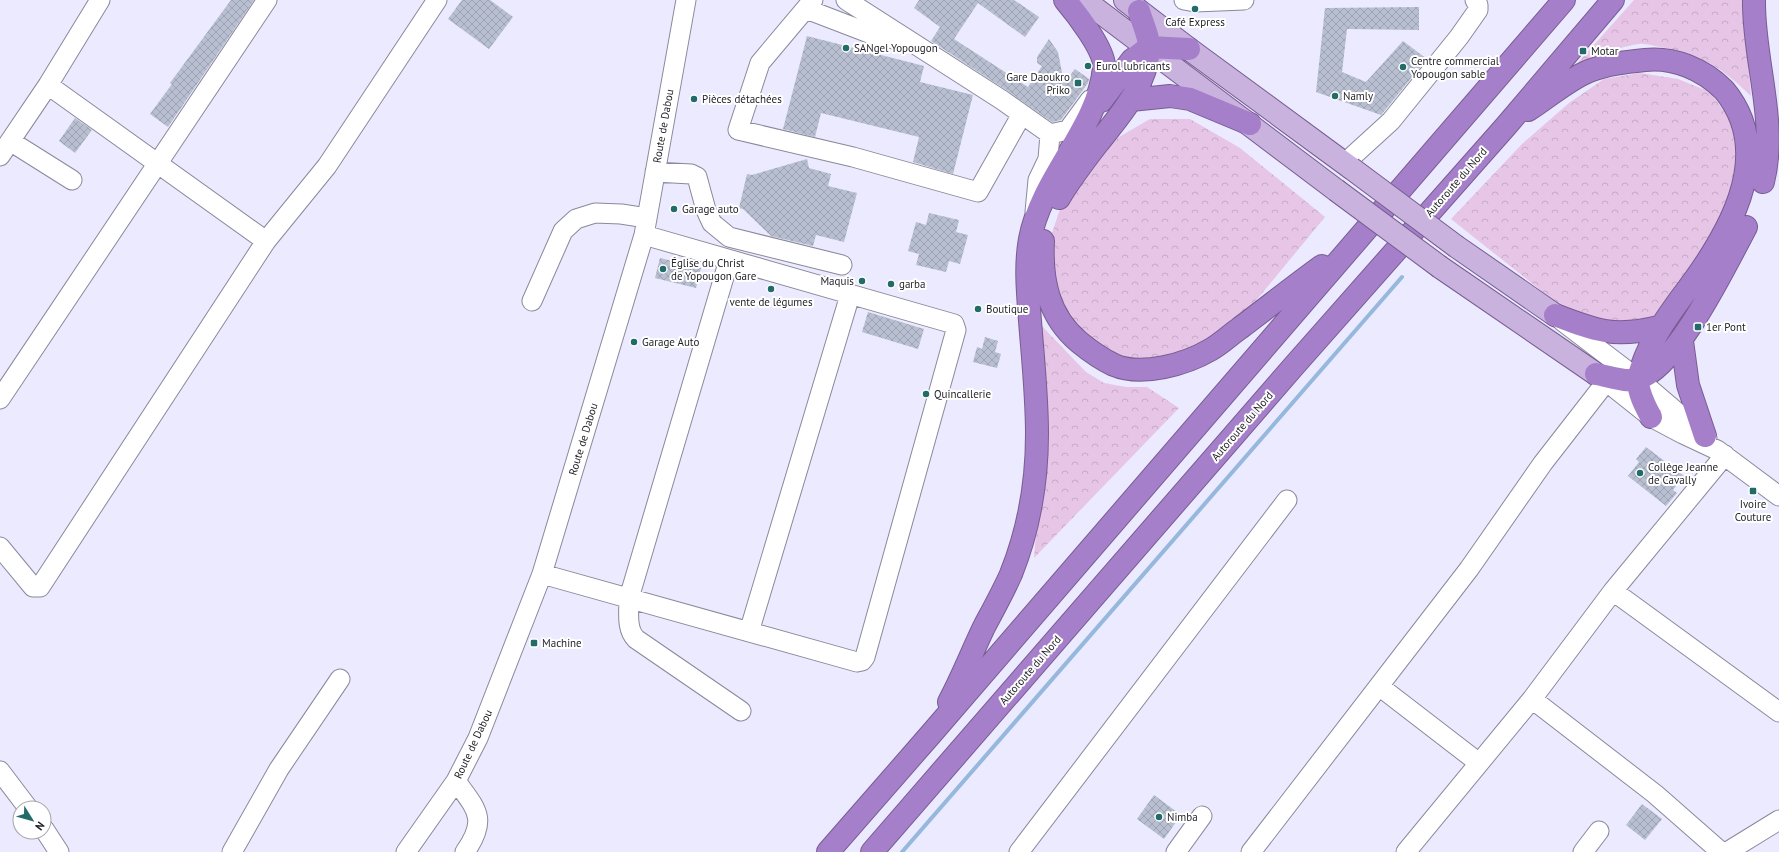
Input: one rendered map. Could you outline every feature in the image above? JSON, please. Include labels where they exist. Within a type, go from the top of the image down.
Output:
[{"type":"highway","points":[[932,734],[1011,574],[1027,526],[1034,484],[1037,434],[1035,385],[1027,282],[1030,240],[1034,219],[1042,199],[1075,129],[1101,85],[1104,65],[1096,43],[1078,15],[1065,0]]},
{"type":"highway","points":[[828,852],[932,734],[1352,244],[1564,0]]},
{"type":"highway","name":"Autoroute du Nord","points":[[872,852],[1293,367],[1506,126],[1613,0]]},
{"type":"highway","points":[[1601,378],[1638,380],[1664,362],[1682,341],[1748,224],[1759,195],[1765,170],[1766,111],[1754,0]]},
{"type":"highway","points":[[1132,5],[1149,47],[1146,64],[1131,100],[1074,174],[1058,198],[1049,216],[1044,236],[1042,263],[1045,284],[1051,304],[1060,322],[1072,336],[1091,352],[1116,366],[1138,370],[1162,368],[1183,362],[1210,350],[1352,244]]},
{"type":"highway","points":[[1075,129],[1132,60],[1149,47],[1189,49]]},
{"type":"highway","points":[[1506,126],[1588,71],[1614,63],[1657,58],[1680,63],[1701,72],[1718,84],[1733,100],[1744,118],[1750,137],[1752,160],[1748,183],[1739,210],[1726,234],[1699,274],[1659,327],[1649,346],[1638,380],[1644,404],[1651,417]]},
{"type":"highway","points":[[1131,100],[1170,96],[1190,99],[1250,124]]},
{"type":"highway","points":[[1555,315],[1592,330],[1618,333],[1641,332],[1659,327]]},
{"type":"highway","points":[[1682,341],[1688,385],[1716,447]]},
{"type":"main road","points":[[1084,0],[1149,47],[1336,190],[1440,267],[1601,378]]},
{"type":"main road","points":[[1132,5],[1189,49],[1457,247],[1555,315]]},
{"type":"street","points":[[72,180],[5,148],[48,85],[100,0]]},
{"type":"street","points":[[0,399],[159,164],[267,0]]},
{"type":"street","points":[[0,547],[33,587],[40,587],[266,241],[327,166],[437,0]]},
{"type":"street","name":"Route de Dabou","points":[[406,852],[456,781],[478,738],[542,574],[646,227],[654,172],[686,0]]},
{"type":"street","points":[[846,0],[874,27],[878,37],[911,41],[1050,134],[1075,129]]},
{"type":"street","points":[[1184,0],[1194,2],[1244,0]]},
{"type":"street","points":[[1348,166],[1391,121],[1459,37],[1478,10],[1478,5],[1475,0]]},
{"type":"street","points":[[874,27],[809,4],[760,63],[738,130],[846,155],[978,192],[1022,114]]},
{"type":"street","points":[[48,85],[266,241]]},
{"type":"street","points":[[1034,219],[1038,180],[1048,158],[1075,129]]},
{"type":"street","points":[[1048,158],[1050,134]]},
{"type":"street","points":[[654,172],[691,174],[697,177],[706,210],[712,223],[729,237],[842,265]]},
{"type":"street","points":[[532,301],[563,231],[576,219],[595,213],[621,214],[646,227],[729,260],[954,324],[956,330],[866,657],[862,661],[857,662],[542,574]]},
{"type":"street","points":[[729,260],[629,598],[630,634],[741,711]]},
{"type":"street","points":[[749,632],[850,295]]},
{"type":"street","points":[[1555,315],[1638,380],[1716,447],[1779,496]]},
{"type":"street","points":[[1251,852],[1469,569],[1601,378],[1651,417],[1682,434],[1716,447]]},
{"type":"street","points":[[1406,852],[1532,699],[1613,591],[1716,447]]},
{"type":"street","points":[[1019,852],[1287,500]]},
{"type":"street","points":[[1613,591],[1779,712]]},
{"type":"street","points":[[232,852],[279,769],[340,679]]},
{"type":"street","points":[[1378,686],[1479,763]]},
{"type":"street","points":[[1532,699],[1654,794],[1721,852]]},
{"type":"street","points":[[0,771],[22,800]]},
{"type":"street","points":[[456,781],[476,809],[478,828],[464,852]]},
{"type":"street","points":[[1176,852],[1202,816]]},
{"type":"street","points":[[1727,852],[1779,820]]},
{"type":"street","points":[[1583,852],[1599,831]]},
{"type":"street","points":[[51,840],[59,852]]},
{"type":"green space","points":[[1634,0],[1743,0],[1751,96],[1730,77],[1710,63],[1687,53],[1646,44],[1624,47],[1575,66]]},
{"type":"green space","points":[[1640,73],[1678,79],[1710,92],[1731,121],[1742,153],[1742,187],[1670,304],[1650,322],[1620,326],[1563,308],[1451,219],[1522,144],[1569,103],[1604,79]]},
{"type":"green space","points":[[1150,119],[1190,119],[1240,148],[1325,217],[1240,320],[1205,345],[1136,364],[1092,346],[1056,298],[1051,236],[1062,203],[1094,162],[1119,137]]},
{"type":"green space","points":[[1037,321],[1086,372],[1104,383],[1126,387],[1147,387],[1179,408],[1034,558],[1041,474]]},
{"type":"building","points":[[231,0],[254,0],[168,127],[150,114],[172,84],[170,83]]},
{"type":"building","points":[[462,0],[490,0],[513,17],[489,49],[448,19]]},
{"type":"building","points":[[919,0],[1014,0],[1039,17],[1025,37],[978,3],[954,39],[1028,87],[1042,66],[1037,63],[1037,57],[1049,39],[1058,52],[1064,83],[1075,69],[1089,79],[1088,83],[1061,120],[1052,122],[1008,91],[931,41],[940,27],[914,8]]},
{"type":"building","name":"Centre commercial Yopougon sable","points":[[1419,7],[1419,30],[1347,29],[1342,72],[1366,82],[1403,41],[1427,59],[1381,115],[1316,92],[1325,8]]},
{"type":"building","points":[[807,36],[924,66],[920,82],[973,95],[953,174],[913,162],[919,137],[821,113],[815,137],[783,129]]},
{"type":"building","points":[[75,118],[92,130],[75,153],[59,141]]},
{"type":"building","points":[[807,159],[809,168],[831,174],[828,186],[857,193],[844,242],[816,235],[813,246],[771,236],[743,209],[739,208],[747,174],[752,175]]},
{"type":"building","points":[[929,213],[959,220],[956,232],[968,235],[960,264],[949,261],[946,272],[916,265],[919,254],[908,251],[916,222],[926,225]]},
{"type":"building","points":[[660,258],[701,268],[696,288],[655,278]]},
{"type":"building","points":[[868,312],[924,329],[918,349],[862,332]]},
{"type":"building","points":[[985,337],[998,341],[995,352],[1001,354],[997,368],[973,362],[977,347],[982,349]]},
{"type":"building","points":[[1646,447],[1684,476],[1673,490],[1677,493],[1666,506],[1628,476],[1639,462],[1636,459]]},
{"type":"building","name":"Nimba","points":[[1154,795],[1181,815],[1164,839],[1137,819]]},
{"type":"building","points":[[1642,804],[1662,819],[1645,840],[1626,825]]},
{"type":"waterway","points":[[902,852],[1402,277]]},
{"type":"place","name":"Café Express","points":[[1195,9]]},
{"type":"place","name":"SANgel Yopougon","points":[[846,48]]},
{"type":"place","name":"Motar","points":[[1583,51]]},
{"type":"place","name":"Eurol lubricants","points":[[1088,66]]},
{"type":"place","name":"Centre commercial Yopougon sable","points":[[1403,67]]},
{"type":"place","name":"Gare Daoukro Priko","points":[[1078,83]]},
{"type":"place","name":"Namly","points":[[1335,96]]},
{"type":"place","name":"Pièces détachées","points":[[694,99]]},
{"type":"place","name":"Garage auto","points":[[674,209]]},
{"type":"place","name":"Église du Christ de Yopougon Gare","points":[[663,269]]},
{"type":"place","name":"Maquis","points":[[862,281]]},
{"type":"place","name":"garba","points":[[891,284]]},
{"type":"place","name":"vente de légumes","points":[[771,289]]},
{"type":"place","name":"Boutique","points":[[978,309]]},
{"type":"place","name":"1er Pont","points":[[1698,327]]},
{"type":"place","name":"Garage Auto","points":[[634,342]]},
{"type":"place","name":"Quincallerie","points":[[926,394]]},
{"type":"place","name":"Collège Jeanne de Cavally","points":[[1640,473]]},
{"type":"place","name":"Ivoire Couture","points":[[1753,491]]},
{"type":"place","name":"Machine","points":[[534,643]]},
{"type":"place","name":"Nimba","points":[[1159,817]]}]
